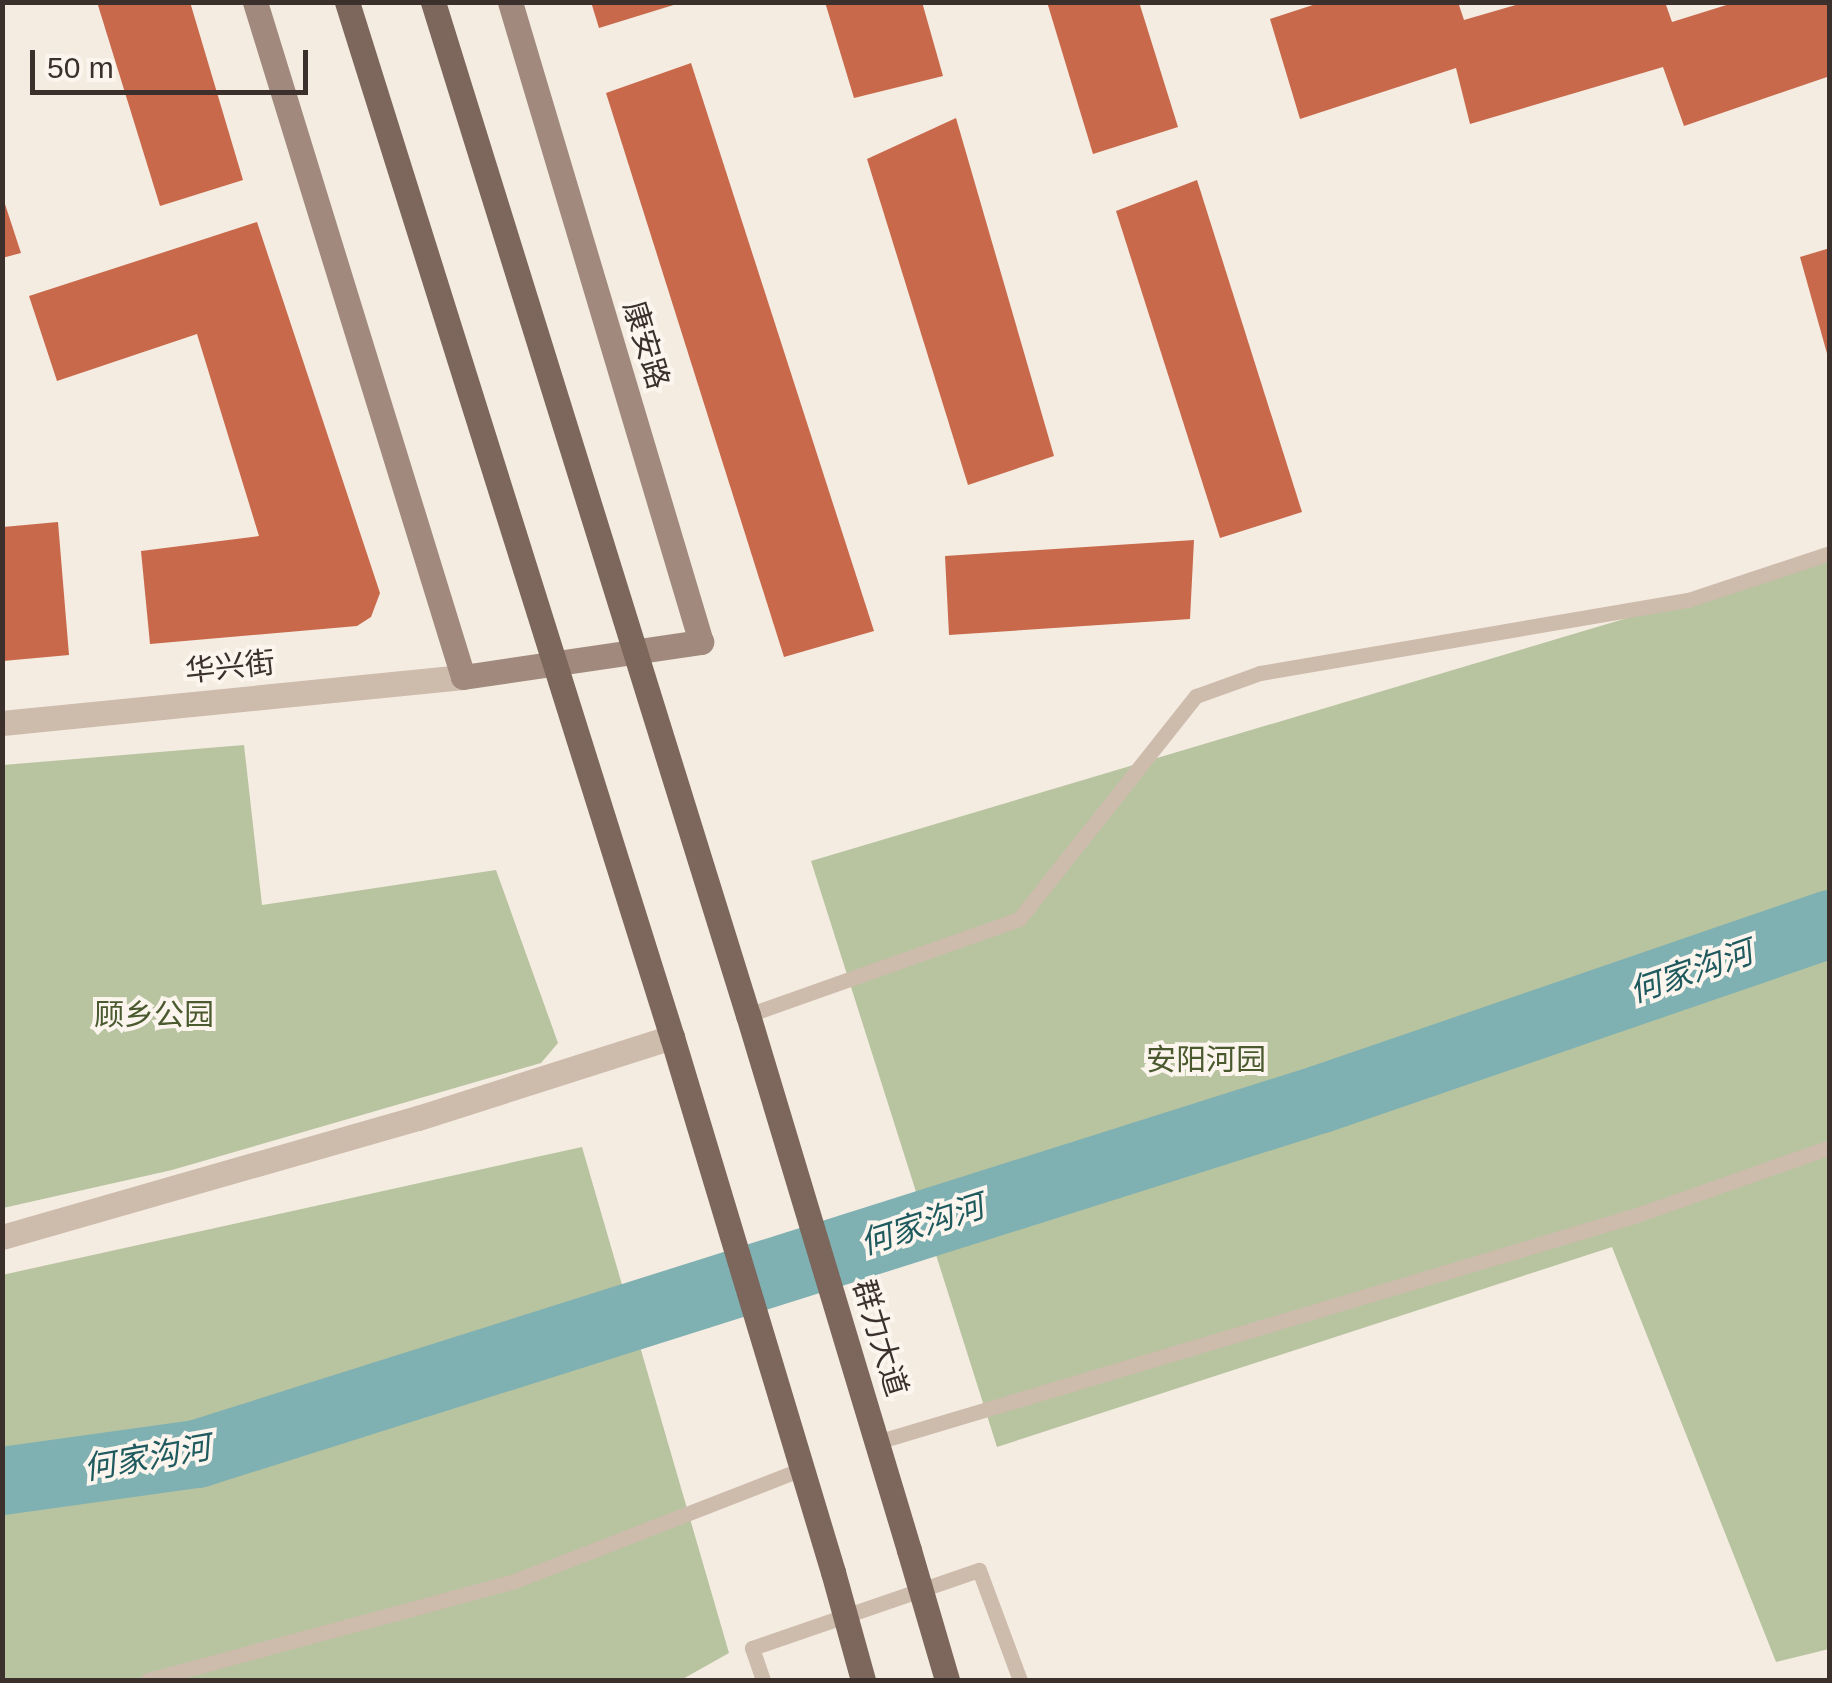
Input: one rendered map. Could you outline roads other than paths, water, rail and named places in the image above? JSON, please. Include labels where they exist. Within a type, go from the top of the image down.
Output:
[{"type":"main road","points":[[256,2],[464,677]]},
{"type":"main road","points":[[347,2],[672,1037],[864,1680]]},
{"type":"main road","points":[[433,2],[748,1015]]},
{"type":"main road","name":"康安路","points":[[464,677],[701,642],[510,2]]},
{"type":"main road","name":"群力大道","points":[[748,1015],[947,1680]]},
{"type":"street","name":"华兴街","points":[[2,723],[464,677]]},
{"type":"street","points":[[2,1236],[418,1118],[672,1037]]},
{"type":"lane","points":[[748,1015],[1018,919],[1196,696],[1260,673],[1688,600],[1830,553]]},
{"type":"lane","points":[[878,1442],[1637,1215],[1830,1147]]},
{"type":"lane","points":[[148,1680],[512,1582],[799,1470]]},
{"type":"lane","points":[[763,1680],[752,1648],[979,1570],[1020,1680]]},
{"type":"waterway","name":"何家沟河","points":[[2,1481],[197,1454],[1321,1099],[1830,924]]},
{"type":"park label","name":"顾乡公园","points":[[154,1015]]},
{"type":"park label","name":"安阳河园","points":[[1206,1060]]}]
